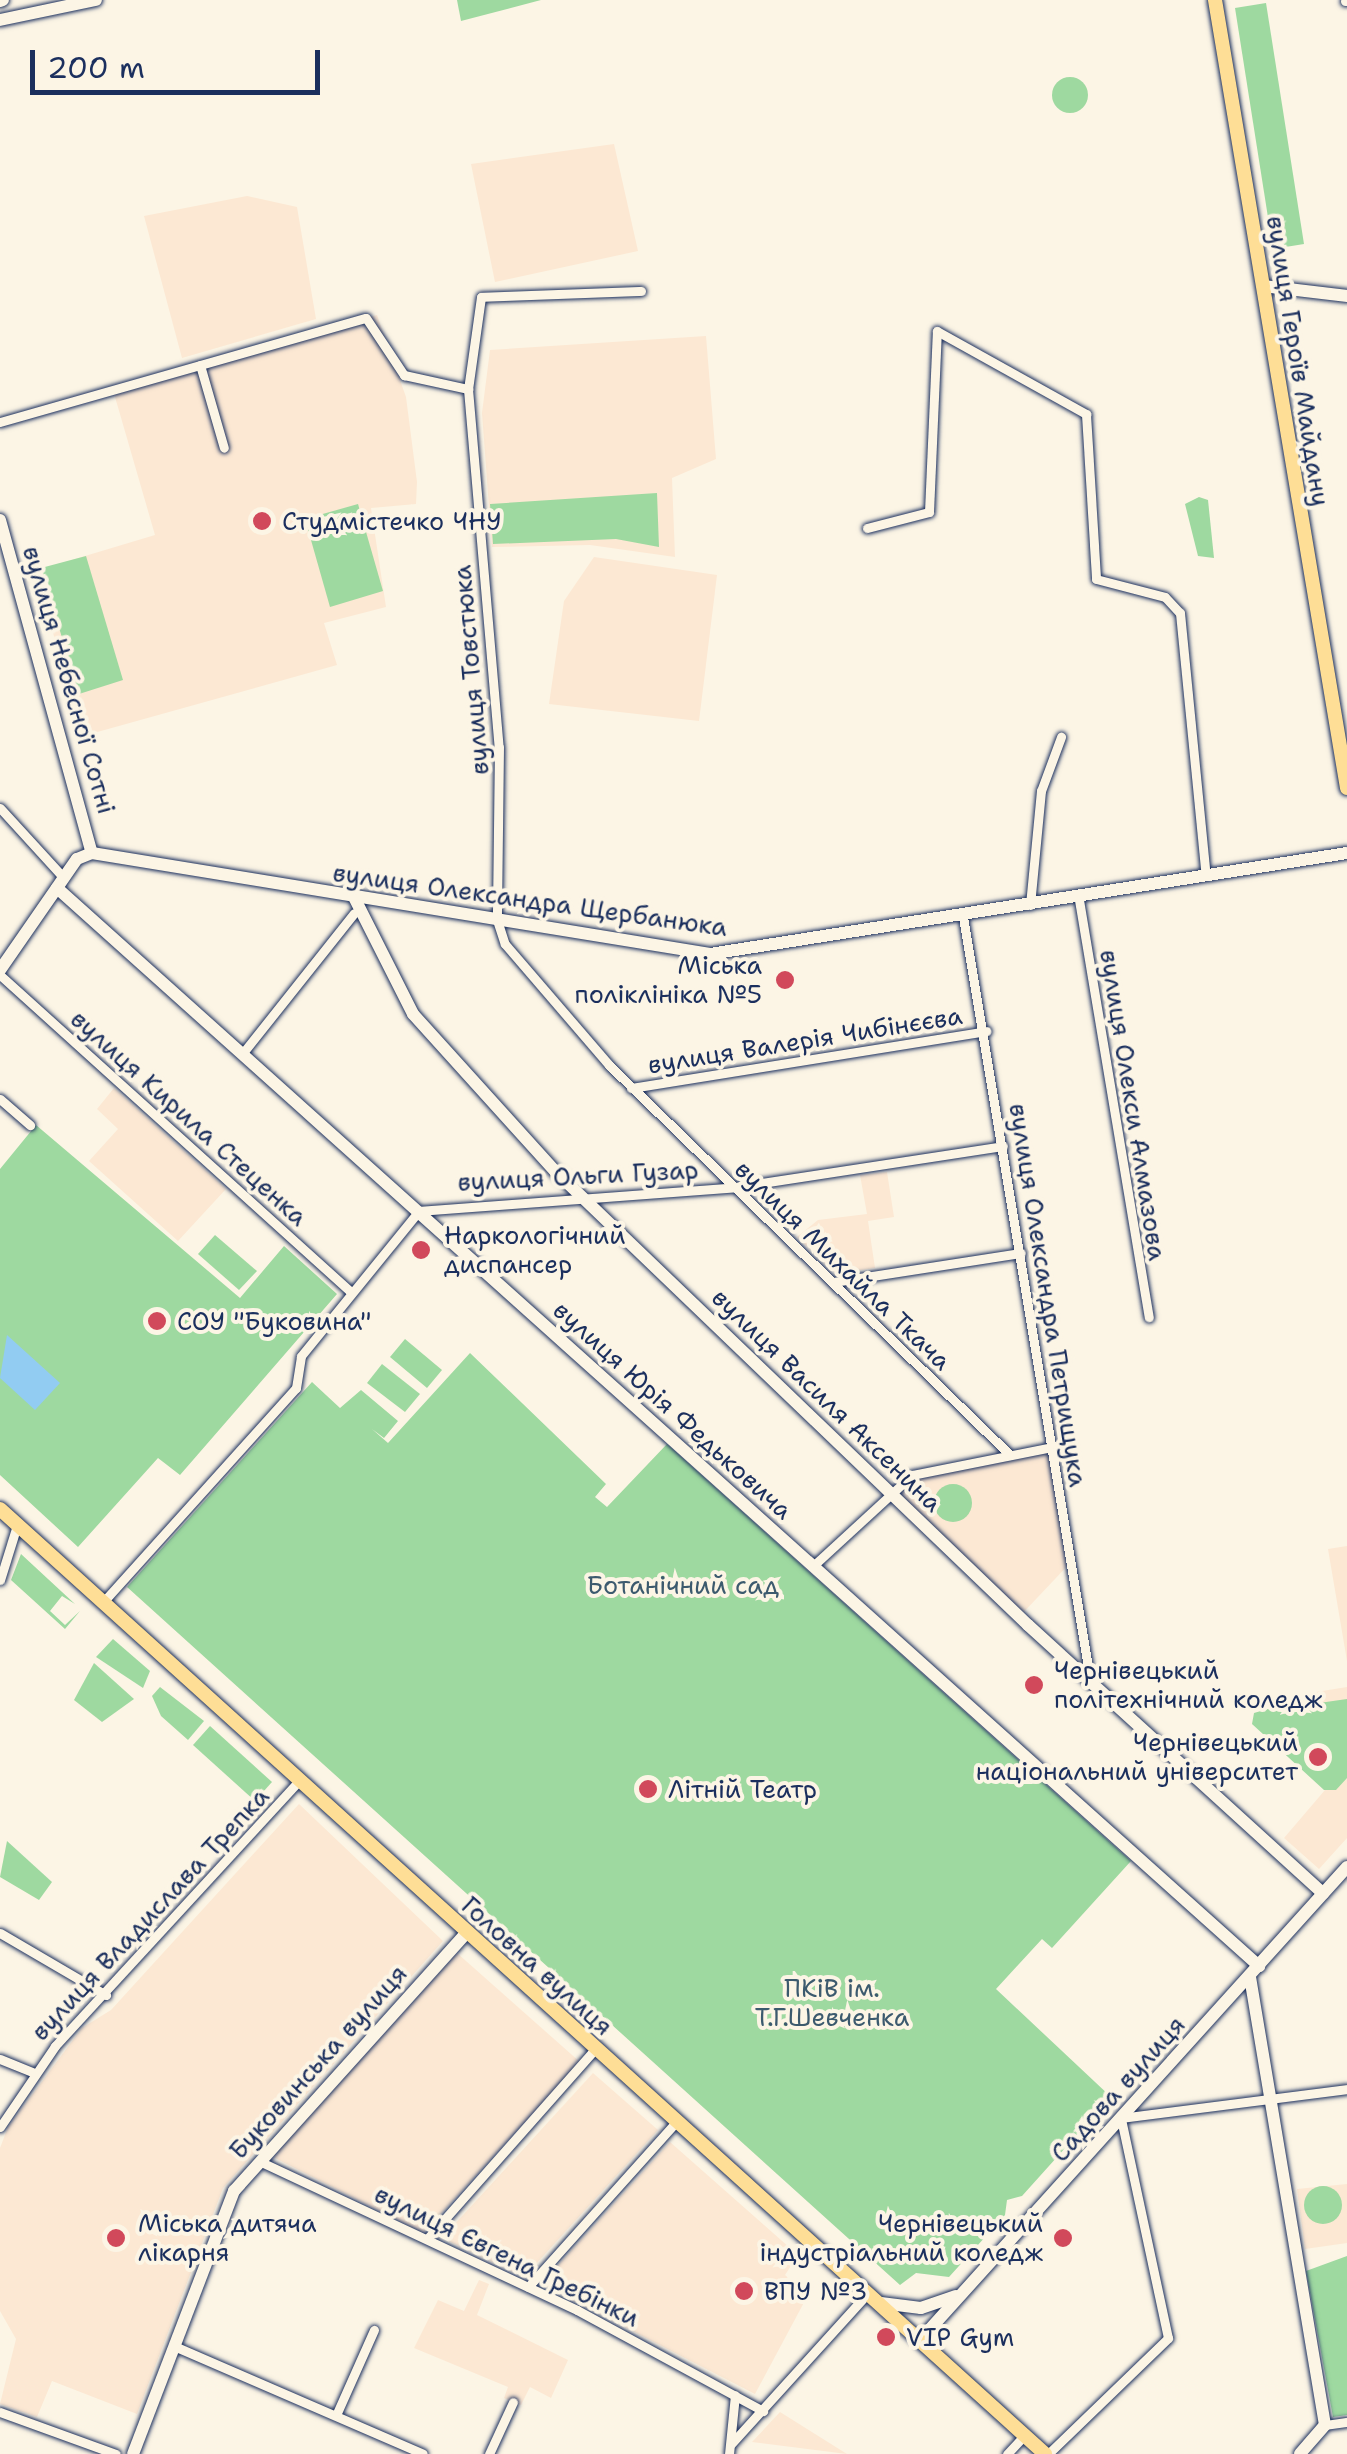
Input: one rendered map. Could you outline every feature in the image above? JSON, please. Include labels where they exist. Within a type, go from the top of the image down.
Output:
[{"type":"main road","name":"вулиця Героїв Майдану","points":[[1215,0],[1347,788]]},
{"type":"main road","name":"Головна вулиця","points":[[0,1509],[1047,2454]]},
{"type":"street","points":[[0,20],[96,0]]},
{"type":"street","points":[[1263,286],[1347,296]]},
{"type":"street","name":"вулиця Товстюка","points":[[497,920],[499,747],[468,388],[481,297],[641,290]]},
{"type":"street","points":[[0,422],[370,318],[380,352],[404,375],[468,388]]},
{"type":"street","points":[[867,528],[929,512],[936,331],[1086,414],[1096,579],[1165,597],[1180,613],[1206,876]]},
{"type":"street","points":[[200,365],[224,448]]},
{"type":"street","name":"вулиця Небесної Сотні","points":[[0,520],[5,557],[92,852]]},
{"type":"street","points":[[1030,907],[1040,791],[1061,737]]},
{"type":"street","points":[[0,808],[60,883]]},
{"type":"street","points":[[0,972],[60,883],[92,852]]},
{"type":"street","name":"вулиця Олександра Щербанюка","points":[[92,852],[710,954],[1079,900],[1347,853]]},
{"type":"street","name":"вулиця Юрія Федьковича","points":[[60,883],[242,1054],[813,1566],[1254,1971]]},
{"type":"street","points":[[242,1054],[354,912],[354,897]]},
{"type":"street","name":"вулиця Олекси Алмазова","points":[[1079,900],[1149,1317]]},
{"type":"street","name":"вулиця Василя Аксенина","points":[[354,912],[413,1014],[581,1196],[1090,1679],[1323,1892]]},
{"type":"street","name":"вулиця Олександра Петрищука","points":[[962,917],[986,1032],[1090,1679]]},
{"type":"street","name":"вулиця Михайла Ткача","points":[[497,920],[505,944],[632,1088],[1010,1455]]},
{"type":"street","name":"вулиця Кирила Стеценка","points":[[0,972],[350,1291]]},
{"type":"street","name":"вулиця Валерія Чибінєєва","points":[[632,1088],[986,1032]]},
{"type":"street","points":[[0,1099],[30,1125]]},
{"type":"street","name":"вулиця Ольги Гузар","points":[[418,1211],[735,1187],[1003,1146]]},
{"type":"street","points":[[104,1601],[296,1388],[301,1356],[418,1211]]},
{"type":"street","points":[[833,1282],[1021,1253]]},
{"type":"street","points":[[813,1566],[888,1489],[928,1469],[1052,1447]]},
{"type":"street","points":[[0,1580],[17,1525]]},
{"type":"street","name":"вулиця Владислава Трепка","points":[[0,2127],[33,2072],[299,1781]]},
{"type":"street","name":"Садова вулиця","points":[[917,2336],[963,2293],[1347,1867]]},
{"type":"street","points":[[0,1933],[106,1994]]},
{"type":"street","name":"Буковинська вулиця","points":[[133,2454],[234,2191],[466,1933]]},
{"type":"street","points":[[1254,1971],[1271,2101],[1325,2425]]},
{"type":"street","points":[[426,2240],[596,2048]]},
{"type":"street","points":[[0,2059],[33,2072]]},
{"type":"street","points":[[1047,2454],[1168,2338],[1121,2118],[1347,2089]]},
{"type":"street","points":[[528,2287],[676,2122]]},
{"type":"street","name":"вулиця Євгена Гребінки","points":[[259,2160],[528,2287],[762,2411]]},
{"type":"street","points":[[730,2449],[868,2293]]},
{"type":"street","points":[[881,2304],[922,2308],[963,2293]]},
{"type":"street","points":[[917,2336],[922,2308]]},
{"type":"street","points":[[337,2413],[374,2330]]},
{"type":"street","points":[[174,2346],[337,2413],[423,2454]]},
{"type":"street","points":[[730,2449],[735,2395]]},
{"type":"street","points":[[489,2454],[513,2402]]},
{"type":"street","points":[[0,2412],[116,2454]]},
{"type":"street","points":[[1300,2454],[1325,2425],[1347,2422]]},
{"type":"street","points":[[1007,2454],[1025,2435]]},
{"type":"shaded area","points":[[614,144],[638,251],[495,282],[471,164]]},
{"type":"shaded area","points":[[247,196],[297,207],[316,319],[182,358],[144,216]]},
{"type":"shaded area","name":"Студмістечко ЧНУ","points":[[377,315],[406,397],[417,482],[416,504],[371,508],[386,607],[324,623],[337,665],[83,736],[35,571],[155,535],[113,390]]},
{"type":"shaded area","points":[[706,336],[716,459],[672,478],[675,557],[590,545],[492,547],[482,413],[490,350]]},
{"type":"shaded area","points":[[594,557],[717,575],[699,721],[549,704],[564,601]]},
{"type":"shaded area","points":[[114,1088],[226,1189],[178,1241],[89,1161],[118,1129],[97,1109]]},
{"type":"shaded area","points":[[887,1172],[894,1217],[868,1221],[875,1268],[836,1274],[797,1237],[818,1220],[867,1214],[860,1175]]},
{"type":"shaded area","points":[[1053,1447],[1072,1561],[1020,1616],[888,1489],[912,1475]]},
{"type":"shaded area","points":[[1347,1546],[1347,1661],[1328,1549]]},
{"type":"shaded area","name":"Чернівецький національний університет","points":[[1347,1687],[1347,1838],[1319,1869],[1284,1838],[1325,1790],[1285,1697]]},
{"type":"shaded area","points":[[299,1804],[443,1941],[223,2188],[137,2414],[52,2381],[37,2417],[0,2404],[16,2339],[0,2311],[0,2148],[8,2127],[82,2028],[111,2010]]},
{"type":"shaded area","points":[[457,1953],[580,2062],[423,2233],[273,2157]]},
{"type":"shaded area","points":[[593,2073],[658,2130],[524,2277],[442,2238]]},
{"type":"shaded area","points":[[670,2142],[798,2255],[785,2275],[808,2295],[755,2394],[541,2284]]},
{"type":"shaded area","points":[[1347,2184],[1347,2243],[1305,2249],[1297,2189]]},
{"type":"shaded area","points":[[479,2280],[489,2284],[477,2315],[568,2360],[551,2398],[530,2387],[521,2405],[504,2398],[508,2387],[414,2348],[438,2300],[464,2311]]},
{"type":"shaded area","points":[[780,2412],[847,2454],[752,2442]]},
{"type":"green space","points":[[457,0],[541,0],[461,21]]},
{"type":"green space","points":[[1266,3],[1304,244],[1273,249],[1235,8]]},
{"type":"green space","points":[[1070,77],[1083,82],[1088,95],[1083,108],[1070,113],[1057,108],[1052,95],[1057,82]]},
{"type":"green space","points":[[657,493],[659,547],[616,539],[493,544],[490,504]]},
{"type":"green space","points":[[1199,497],[1208,500],[1214,558],[1198,556],[1185,504]]},
{"type":"green space","points":[[358,504],[383,591],[330,607],[305,519]]},
{"type":"green space","points":[[86,556],[123,680],[79,694],[41,568]]},
{"type":"green space","name":"СОУ \"Буковина\"","points":[[36,1125],[240,1298],[284,1246],[337,1294],[180,1475],[158,1458],[78,1547],[0,1475],[0,1169]]},
{"type":"green space","points":[[215,1235],[257,1271],[239,1290],[198,1254]]},
{"type":"green space","points":[[405,1339],[442,1370],[427,1388],[390,1357]]},
{"type":"green space","name":"ПКіВ ім. Т.Г.Шевченка","points":[[470,1353],[606,1484],[595,1497],[607,1507],[667,1444],[1131,1861],[1052,1948],[1042,1939],[996,1989],[1111,2097],[1022,2196],[1007,2200],[1005,2215],[949,2277],[916,2273],[900,2285],[127,1587],[312,1382],[340,1408],[361,1390],[398,1421],[384,1438],[372,1429],[388,1443]]},
{"type":"green space","points":[[382,1364],[420,1394],[405,1412],[367,1383]]},
{"type":"green space","points":[[953,1484],[967,1489],[972,1503],[967,1517],[953,1522],[939,1517],[934,1503],[939,1489]]},
{"type":"green space","points":[[21,1554],[75,1604],[62,1596],[50,1611],[65,1625],[80,1611],[65,1629],[11,1580]]},
{"type":"green space","points":[[113,1639],[150,1671],[143,1688],[96,1657]]},
{"type":"green space","points":[[94,1663],[134,1699],[102,1722],[74,1700]]},
{"type":"green space","points":[[160,1687],[204,1721],[188,1740],[161,1716],[152,1696]]},
{"type":"green space","name":"Чернівецький національний університет","points":[[1309,1697],[1312,1704],[1347,1699],[1347,1778],[1336,1790],[1324,1790],[1252,1724],[1254,1713]]},
{"type":"green space","points":[[210,1726],[272,1782],[255,1801],[193,1745]]},
{"type":"green space","points":[[7,1841],[52,1882],[39,1900],[0,1877]]},
{"type":"green space","points":[[1323,2186],[1336,2192],[1342,2205],[1336,2218],[1323,2224],[1310,2218],[1304,2205],[1310,2192]]},
{"type":"green space","points":[[1347,2256],[1347,2415],[1333,2417],[1306,2271]]},
{"type":"water","points":[[7,1335],[60,1383],[35,1410],[0,1378]]},
{"type":"place","name":"Студмістечко ЧНУ","points":[[262,521]]},
{"type":"place","name":"Міська поліклініка №5","points":[[785,980]]},
{"type":"place","name":"Наркологічний диспансер","points":[[421,1250]]},
{"type":"place","name":"СОУ \"Буковина\"","points":[[157,1321]]},
{"type":"place","name":"Чернівецький політехнічний коледж","points":[[1034,1685]]},
{"type":"place","name":"Чернівецький національний університет","points":[[1318,1757]]},
{"type":"place","name":"Літній Театр","points":[[648,1789]]},
{"type":"place","name":"Міська дитяча лікарня","points":[[116,2238]]},
{"type":"place","name":"Чернівецький індустріальний коледж","points":[[1063,2238]]},
{"type":"place","name":"ВПУ №3","points":[[744,2291]]},
{"type":"place","name":"VIP Gym","points":[[886,2337]]},
{"type":"park label","name":"Ботанічний сад","points":[[683,1585]]}]
